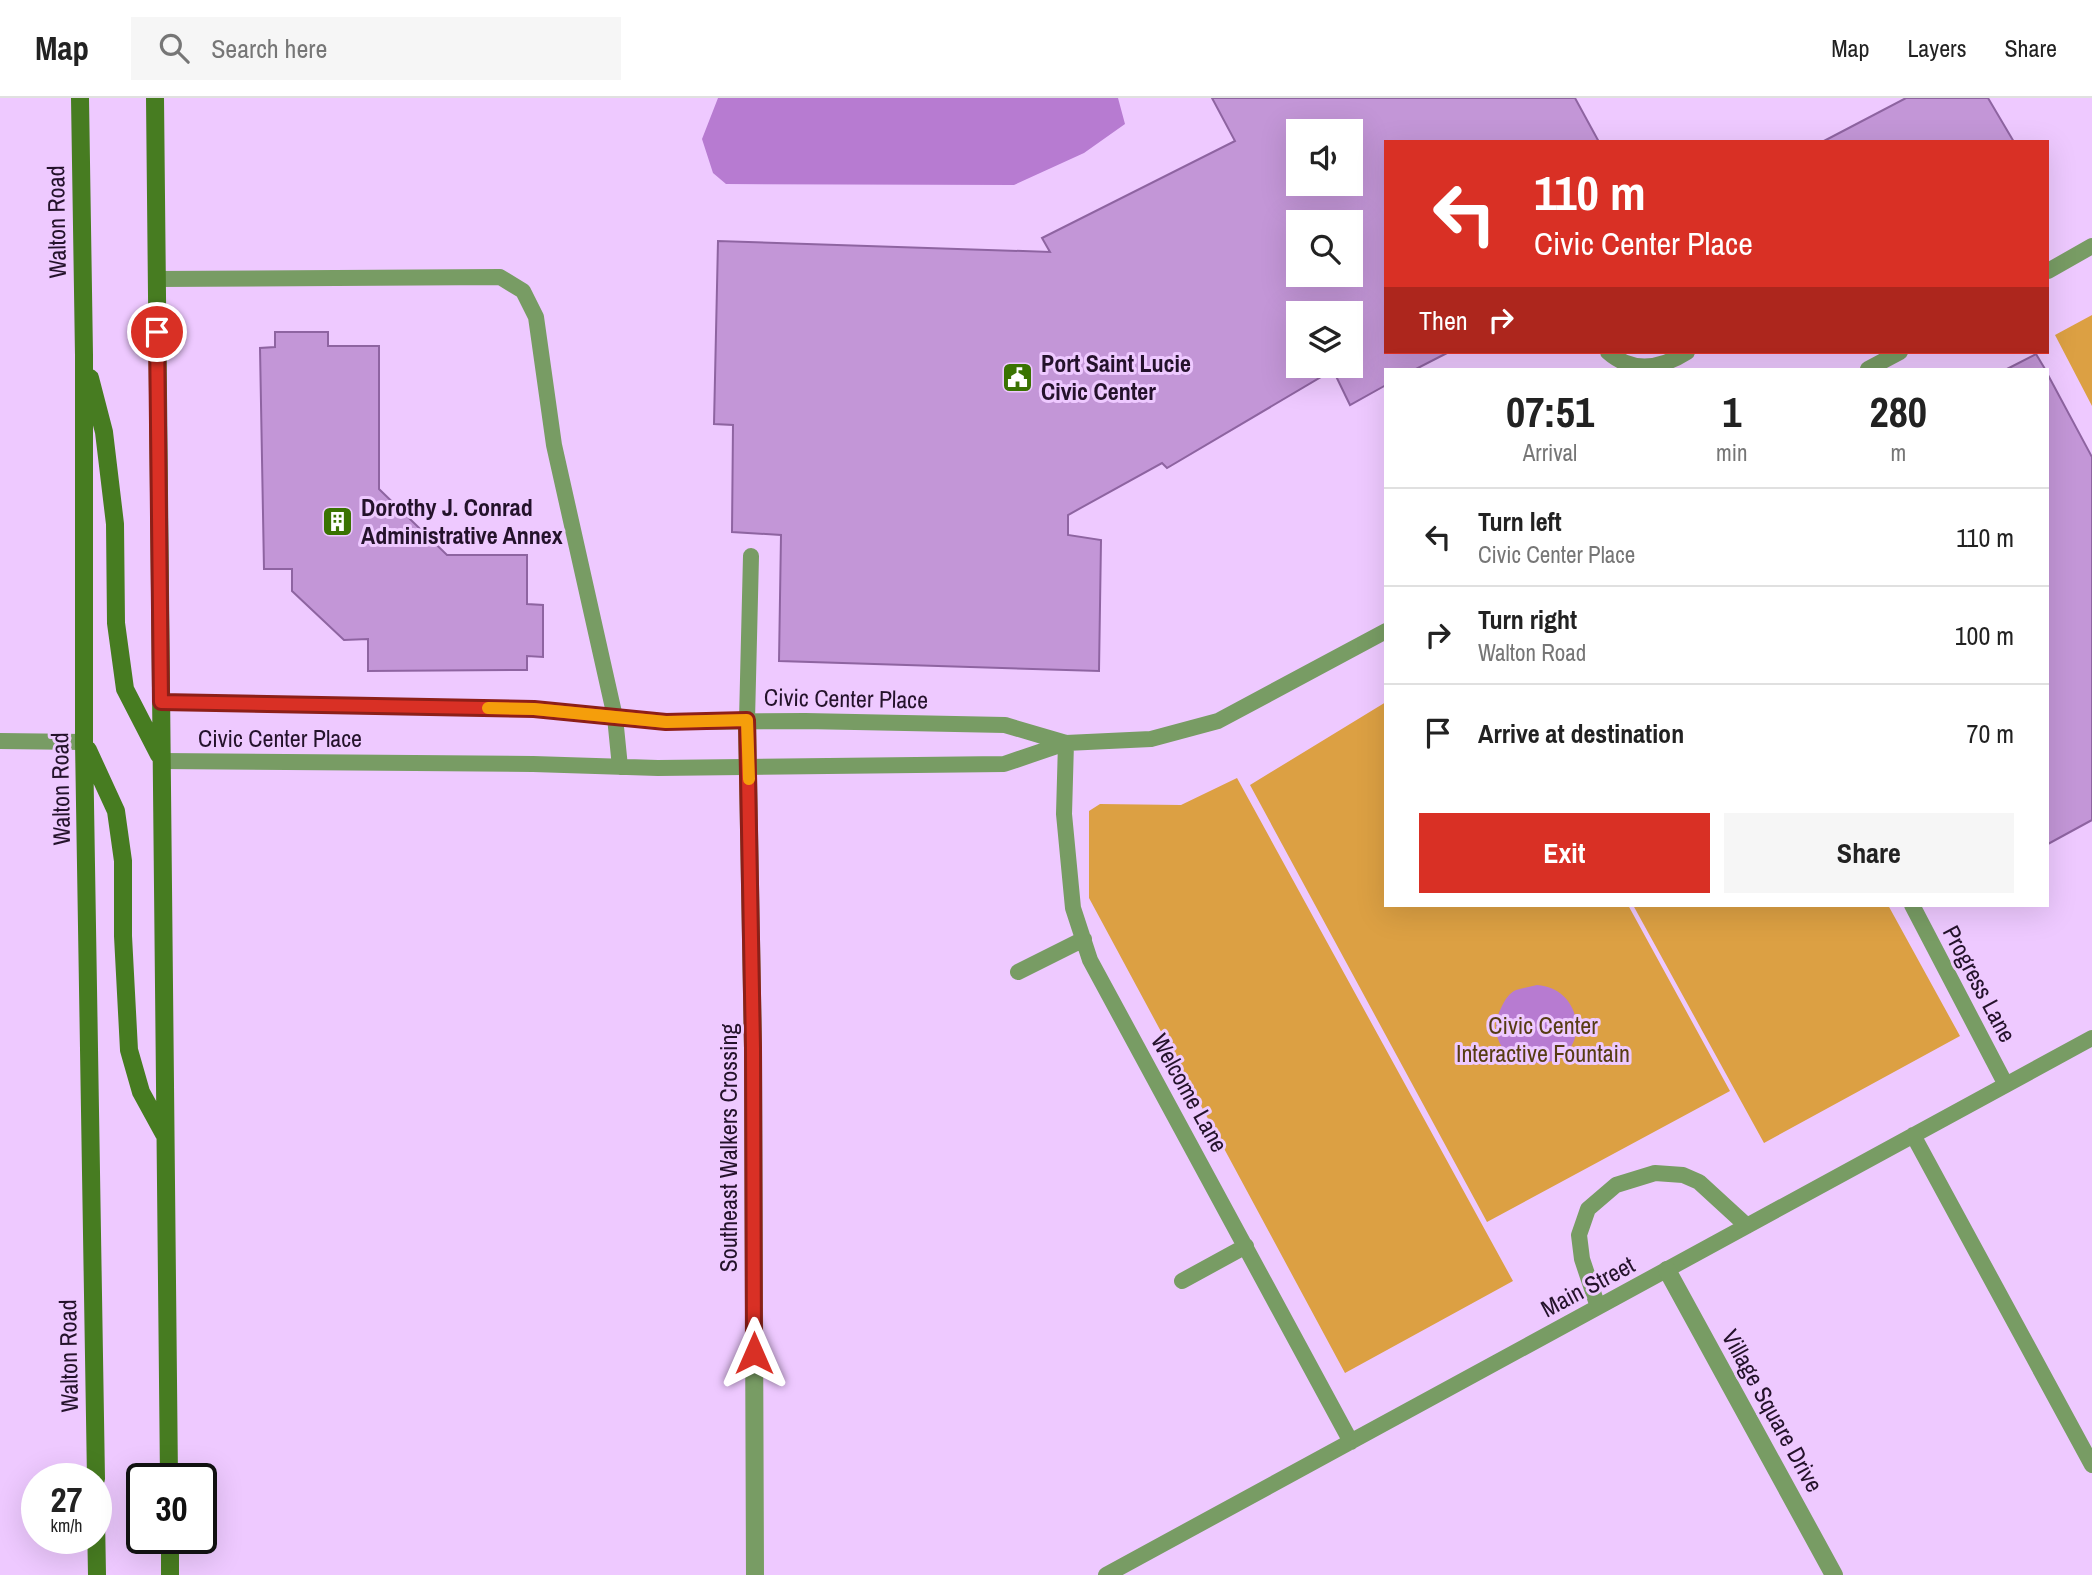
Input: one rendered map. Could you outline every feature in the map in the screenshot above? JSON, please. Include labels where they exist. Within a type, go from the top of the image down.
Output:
[{"type":"main road","name":"Walton Road","points":[[80,98],[84,355],[84,742],[96,1463]]},
{"type":"main road","points":[[155,98],[169,1463]]},
{"type":"main road","points":[[84,355],[104,432],[115,524],[116,623],[125,689],[162,761]]},
{"type":"main road","points":[[84,742],[116,811],[123,861],[129,1050],[141,1092],[166,1137]]},
{"type":"main road","points":[[97,1554],[97,1575]]},
{"type":"main road","points":[[170,1554],[170,1575]]},
{"type":"street","name":"Southeast Walkers Crossing","points":[[747,720],[753,1048],[755,1575]]},
{"type":"street","name":"Village Square Drive","points":[[1667,1270],[1834,1575]]},
{"type":"lane","points":[[2049,270],[2092,246]]},
{"type":"lane","points":[[157,279],[500,277],[523,291],[536,317],[554,445],[615,717],[620,766]]},
{"type":"lane","points":[[1610,354],[1633,367],[1653,367],[1673,361],[1684,354]]},
{"type":"lane","points":[[1870,368],[1896,354]]},
{"type":"lane","points":[[747,720],[751,556]]},
{"type":"lane","name":"Civic Center Place","points":[[162,761],[749,768],[1004,764],[1066,743],[1151,739],[1218,721],[1384,632]]},
{"type":"lane","name":"Civic Center Place","points":[[161,702],[534,709],[666,722],[747,720],[1005,725],[1066,743]]},
{"type":"lane","points":[[0,741],[84,742]]},
{"type":"lane","name":"Welcome Lane","points":[[1066,743],[1065,814],[1073,908],[1090,960],[1351,1442]]},
{"type":"lane","name":"Progress Lane","points":[[1913,907],[2006,1085]]},
{"type":"lane","points":[[1018,972],[1084,939]]},
{"type":"lane","name":"Main Street","points":[[1106,1575],[1130,1569],[1351,1442],[2092,1038]]},
{"type":"lane","points":[[1913,1135],[2092,1465]]},
{"type":"lane","points":[[1598,1307],[1582,1259],[1579,1235],[1588,1209],[1616,1185],[1655,1173],[1683,1175],[1699,1182],[1747,1226]]},
{"type":"lane","points":[[1182,1281],[1246,1245]]},
{"type":"green space","points":[[2092,315],[2092,406],[2055,335]]},
{"type":"green space","name":"Civic Center Interactive Fountain","points":[[1384,703],[1384,907],[1629,907],[1730,1091],[1487,1222],[1250,785]]},
{"type":"green space","points":[[1237,778],[1513,1281],[1345,1373],[1089,898],[1089,811],[1100,804],[1181,805]]},
{"type":"green space","points":[[1634,907],[1889,907],[1960,1036],[1764,1143]]},
{"type":"shaded area","points":[[718,98],[1118,98],[1125,124],[1084,153],[1014,185],[726,184],[713,173],[702,139]]},
{"type":"shaded area","points":[[1537,985],[1555,990],[1567,1000],[1575,1014],[1573,1043],[1564,1055],[1549,1062],[1529,1062],[1512,1057],[1501,1045],[1496,1029],[1502,1006],[1511,993]]},
{"type":"building","name":"Port Saint Lucie Civic Center","points":[[1212,98],[1575,98],[1598,140],[1384,140],[1384,354],[1445,354],[1418,368],[1384,368],[1384,386],[1350,405],[1337,378],[1363,378],[1363,301],[1286,301],[1286,378],[1319,378],[1167,468],[1162,463],[1068,515],[1068,535],[1101,540],[1099,671],[779,661],[781,535],[732,532],[733,425],[714,424],[718,241],[1050,252],[1042,238],[1235,141]]},
{"type":"building","points":[[1906,98],[1988,98],[2013,140],[1826,140]]},
{"type":"building","name":"Dorothy J. Conrad Administrative Annex","points":[[275,332],[328,332],[328,346],[379,346],[379,489],[447,555],[527,555],[527,604],[543,605],[543,657],[527,656],[527,670],[368,671],[368,639],[344,640],[292,591],[292,569],[264,569],[260,348],[275,347]]},
{"type":"building","points":[[2036,354],[2044,368],[2009,368]]},
{"type":"building","points":[[2049,377],[2092,457],[2092,820],[2049,843]]},
{"type":"slow traffic","points":[[488,708],[534,709],[666,722],[747,720],[749,779]]},
{"type":"place","name":"Port Saint Lucie Civic Center","points":[[1018,378]]},
{"type":"place","name":"Dorothy J. Conrad Administrative Annex","points":[[338,522]]},
{"type":"route","points":[[157,332],[161,702],[534,709],[666,722],[747,720],[753,1048],[754,1353]]}]
